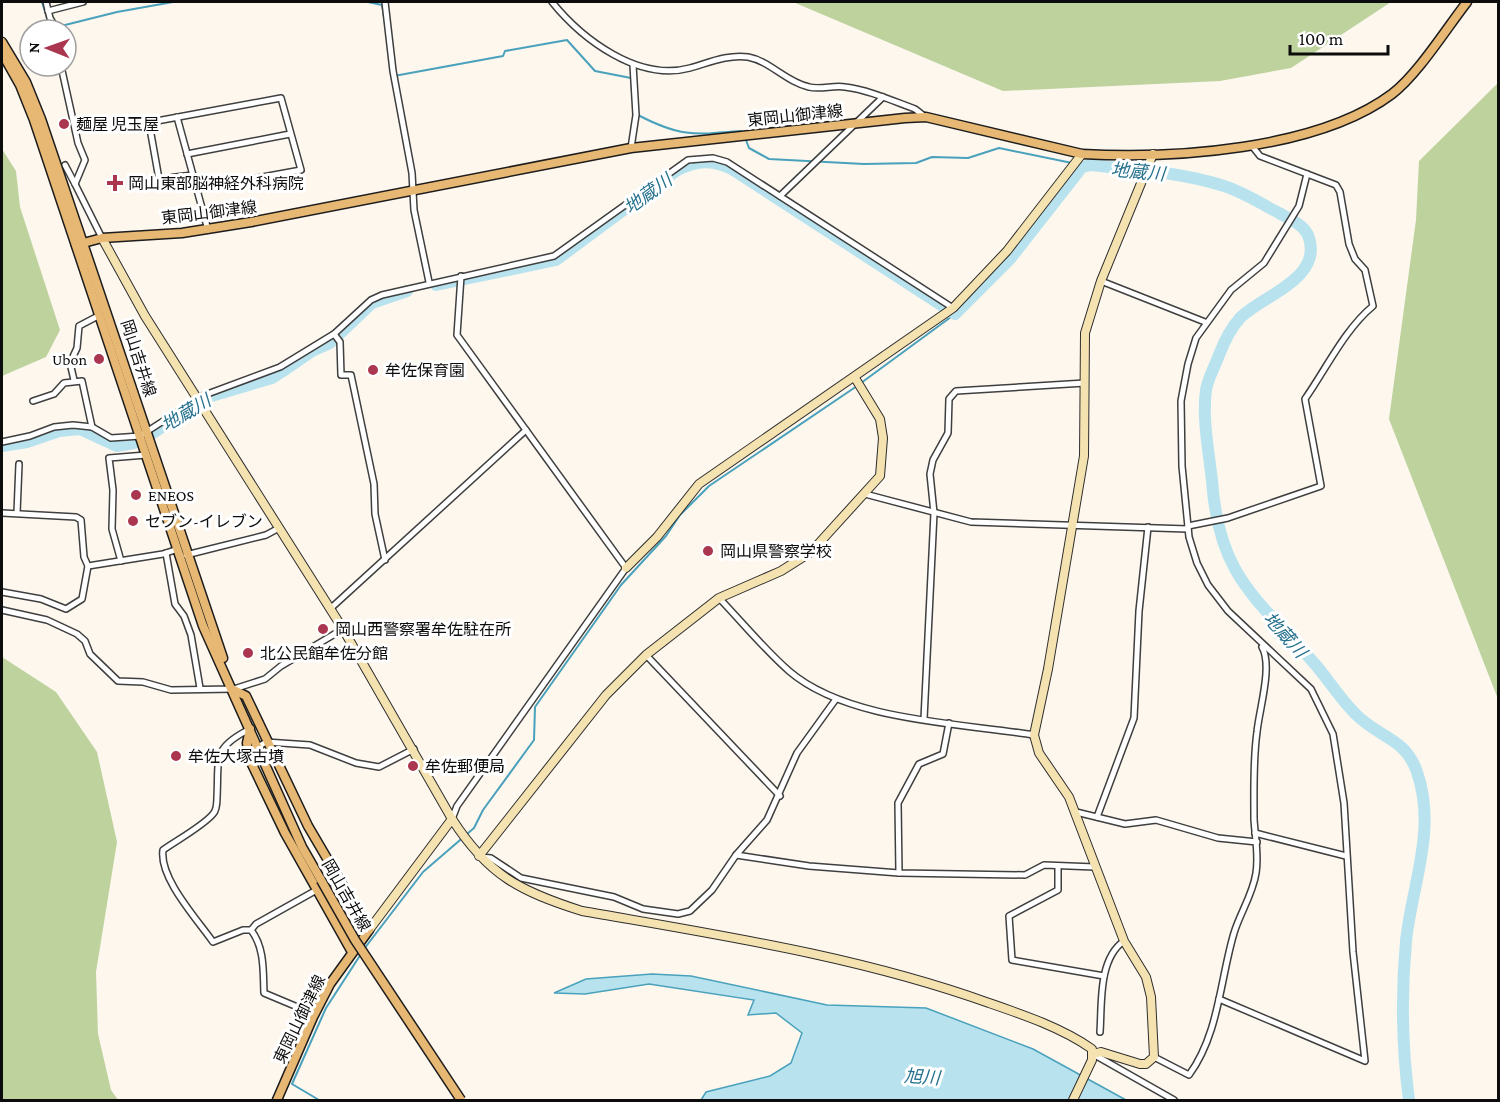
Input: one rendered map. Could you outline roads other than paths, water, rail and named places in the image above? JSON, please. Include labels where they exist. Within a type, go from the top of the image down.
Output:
[{"type":"main road","name":"東岡山御津線","points":[[81,244],[102,238],[208,230],[631,148],[926,117],[1082,154],[1153,154],[1252,146],[1318,129],[1371,107],[1392,94],[1408,79],[1467,2]]},
{"type":"main road","name":"岡山吉井線","points":[[2,42],[30,91],[143,434],[146,455],[203,626],[234,689]]},
{"type":"main road","name":"岡山吉井線","points":[[2,53],[20,85],[81,244],[99,315],[188,551],[234,689],[250,729],[262,745],[302,846],[355,940],[461,1101]]},
{"type":"main road","points":[[234,689],[246,696],[262,745],[369,930]]},
{"type":"main road","points":[[250,729],[247,743],[249,758],[316,891],[352,952]]},
{"type":"main road","name":"東岡山御津線","points":[[277,1101],[313,1017],[330,984],[369,930]]},
{"type":"street","points":[[46,2],[51,18]]},
{"type":"street","points":[[48,11],[81,2]]},
{"type":"street","points":[[385,2],[414,210],[429,282]]},
{"type":"street","points":[[552,2],[570,22],[597,44],[633,65],[658,69],[688,69],[708,61],[746,57],[760,61],[787,80],[811,88],[847,87],[915,109],[926,117]]},
{"type":"street","points":[[631,148],[636,115],[633,65]]},
{"type":"street","points":[[64,78],[78,143],[85,160],[75,184]]},
{"type":"street","points":[[119,129],[281,98],[301,170],[197,189]]},
{"type":"street","points":[[780,196],[883,98]]},
{"type":"street","points":[[177,117],[208,230]]},
{"type":"street","points":[[149,123],[159,178],[193,175]]},
{"type":"street","points":[[187,153],[290,134]]},
{"type":"street","points":[[864,494],[971,522],[1188,527],[1213,523],[1321,486],[1305,399],[1332,362],[1352,326],[1373,306],[1373,299],[1365,270],[1354,259],[1349,244],[1340,192],[1336,185],[1260,156],[1252,146]]},
{"type":"street","points":[[369,930],[455,822],[457,806],[626,568],[657,537],[699,484],[953,308],[1007,251],[1082,154]]},
{"type":"street","points":[[1153,154],[1101,281],[1085,333],[1084,456],[1074,526],[1034,735],[1040,753],[1076,812],[1124,941],[1146,977],[1151,997],[1154,1057]]},
{"type":"street","points":[[2,442],[30,436],[54,427],[73,425],[92,427],[111,438],[143,434],[197,399],[236,382],[280,367],[334,334],[371,300],[429,282],[554,256],[688,160],[713,158],[727,162],[953,308]]},
{"type":"street","points":[[65,165],[145,316],[343,629],[455,822],[479,856],[517,886],[541,898],[582,911],[881,969],[1023,1015],[1080,1040],[1092,1049],[1092,1057],[1072,1101]]},
{"type":"street","points":[[1219,999],[1365,1061],[1346,856],[1344,803],[1333,734],[1311,689],[1228,611],[1208,585],[1197,563],[1188,527],[1181,458],[1181,401],[1188,364],[1197,338],[1205,322],[1231,290],[1264,262],[1299,206],[1307,174]]},
{"type":"street","points":[[461,276],[457,335],[626,568]]},
{"type":"street","points":[[1101,281],[1205,322]]},
{"type":"street","points":[[74,380],[70,363],[77,348],[79,326],[99,315]]},
{"type":"street","points":[[334,334],[340,342],[341,375],[351,375],[374,484],[375,514],[385,560]]},
{"type":"street","points":[[479,856],[606,695],[646,656],[719,598],[781,571],[811,552],[880,476],[883,438],[880,419],[855,378]]},
{"type":"street","points":[[33,401],[54,394],[64,383],[74,380],[82,381],[92,427]]},
{"type":"street","points":[[924,719],[934,513],[930,474],[933,460],[948,433],[949,399],[956,392],[1085,383]]},
{"type":"street","points":[[330,609],[526,430]]},
{"type":"street","points":[[121,561],[112,529],[113,490],[109,458],[146,455]]},
{"type":"street","points":[[17,513],[19,464]]},
{"type":"street","points":[[2,513],[76,517],[81,520],[84,557],[88,566],[82,599],[66,609],[40,599],[2,592]]},
{"type":"street","points":[[1097,818],[1134,718],[1139,611],[1148,527]]},
{"type":"street","points":[[88,566],[188,551],[266,535],[279,528]]},
{"type":"street","points":[[166,553],[175,604],[184,615],[193,644],[200,688]]},
{"type":"street","points":[[719,598],[790,672],[836,699],[888,713],[1034,735]]},
{"type":"street","points":[[2,610],[47,621],[77,634],[85,641],[90,654],[117,681],[143,682],[171,690],[234,689],[265,679],[281,666],[343,629]]},
{"type":"street","points":[[1154,1057],[1189,1075],[1209,1036],[1234,934],[1254,883],[1257,842],[1255,833],[1256,739],[1266,672],[1266,654],[1258,641]]},
{"type":"street","points":[[646,656],[780,796]]},
{"type":"street","points":[[479,856],[491,858],[521,878],[614,897],[643,909],[678,914],[690,911],[712,890],[736,855],[767,820],[780,796],[797,753],[836,699]]},
{"type":"street","points":[[899,873],[898,803],[919,764],[943,754],[949,723]]},
{"type":"street","points":[[250,729],[230,739],[222,748],[218,760],[217,800],[213,814],[163,850],[162,861],[168,876],[213,942],[243,930],[251,930]]},
{"type":"street","points":[[262,745],[310,746],[356,763],[380,767],[414,749]]},
{"type":"street","points":[[1076,812],[1125,824],[1156,820],[1218,838],[1257,842]]},
{"type":"street","points":[[1255,833],[1346,856]]},
{"type":"street","points":[[736,855],[809,866],[899,873],[1025,875],[1044,865],[1095,867]]},
{"type":"street","points":[[1058,866],[1058,890],[1009,916],[1012,960],[1104,976]]},
{"type":"street","points":[[251,930],[256,924],[338,878]]},
{"type":"street","points":[[251,930],[256,937],[263,961],[264,993],[295,1006],[313,1017]]},
{"type":"street","points":[[1100,1032],[1104,976],[1117,945],[1124,941]]},
{"type":"street","points":[[1092,1057],[1101,1052],[1140,1064],[1146,1064],[1154,1057]]},
{"type":"street","points":[[1092,1057],[1174,1101]]},
{"type":"water","name":"旭川","points":[[652,974],[691,976],[827,1005],[926,1008],[1033,1049],[1126,1100],[701,1100],[706,1092],[770,1076],[791,1063],[802,1033],[776,1013],[748,1015],[754,1000],[649,984],[585,994],[554,993],[586,979]]},
{"type":"waterway","points":[[42,2],[47,18]]},
{"type":"waterway","points":[[78,22],[173,2]]},
{"type":"waterway","points":[[368,2],[382,5],[386,29]]},
{"type":"waterway","points":[[394,76],[503,56],[505,51],[567,40],[595,71],[631,78],[632,91]]},
{"type":"waterway","points":[[638,115],[665,127],[688,133],[741,131]]},
{"type":"waterway","points":[[746,140],[749,148],[769,159],[864,164],[916,163],[932,157],[968,158],[999,148],[1072,163]]},
{"type":"waterway","name":"地蔵川","points":[[436,285],[556,260],[676,171],[706,162],[720,164],[735,171],[955,314],[1010,259],[1082,167],[1091,165],[1142,170],[1208,181],[1238,191],[1299,225],[1308,235],[1311,250],[1308,263],[1289,284],[1236,322],[1225,340],[1207,386],[1205,424],[1216,514],[1232,563],[1258,602],[1314,663],[1354,713],[1401,746],[1417,772],[1423,794],[1425,815],[1421,857],[1404,961],[1403,1021],[1409,1100]]},
{"type":"waterway","name":"地蔵川","points":[[153,433],[208,397],[272,378],[312,351],[330,343],[372,303],[407,291]]},
{"type":"waterway","points":[[861,383],[955,314]]},
{"type":"waterway","points":[[364,949],[423,872],[474,828],[483,810],[534,740],[535,707],[621,585],[666,536],[680,515],[709,486],[857,386]]},
{"type":"waterway","name":"地蔵川","points":[[2,446],[27,442],[59,431],[80,429],[117,446],[134,443]]},
{"type":"waterway","points":[[319,1100],[292,1084],[326,1008],[361,954]]},
{"type":"place","name":"麺屋 児玉屋","points":[[64,124]]},
{"type":"place","name":"岡山東部脳神経外科病院","points":[[115,183]]},
{"type":"place","name":"Ubon","points":[[99,359]]},
{"type":"place","name":"牟佐保育園","points":[[373,370]]},
{"type":"place","name":"ENEOS","points":[[136,495]]},
{"type":"place","name":"セブン-イレブン","points":[[133,521]]},
{"type":"place","name":"岡山県警察学校","points":[[708,551]]},
{"type":"place","name":"岡山西警察署牟佐駐在所","points":[[323,629]]},
{"type":"place","name":"北公民館牟佐分館","points":[[248,653]]},
{"type":"place","name":"牟佐大塚古墳","points":[[176,756]]},
{"type":"place","name":"牟佐郵便局","points":[[413,766]]}]
